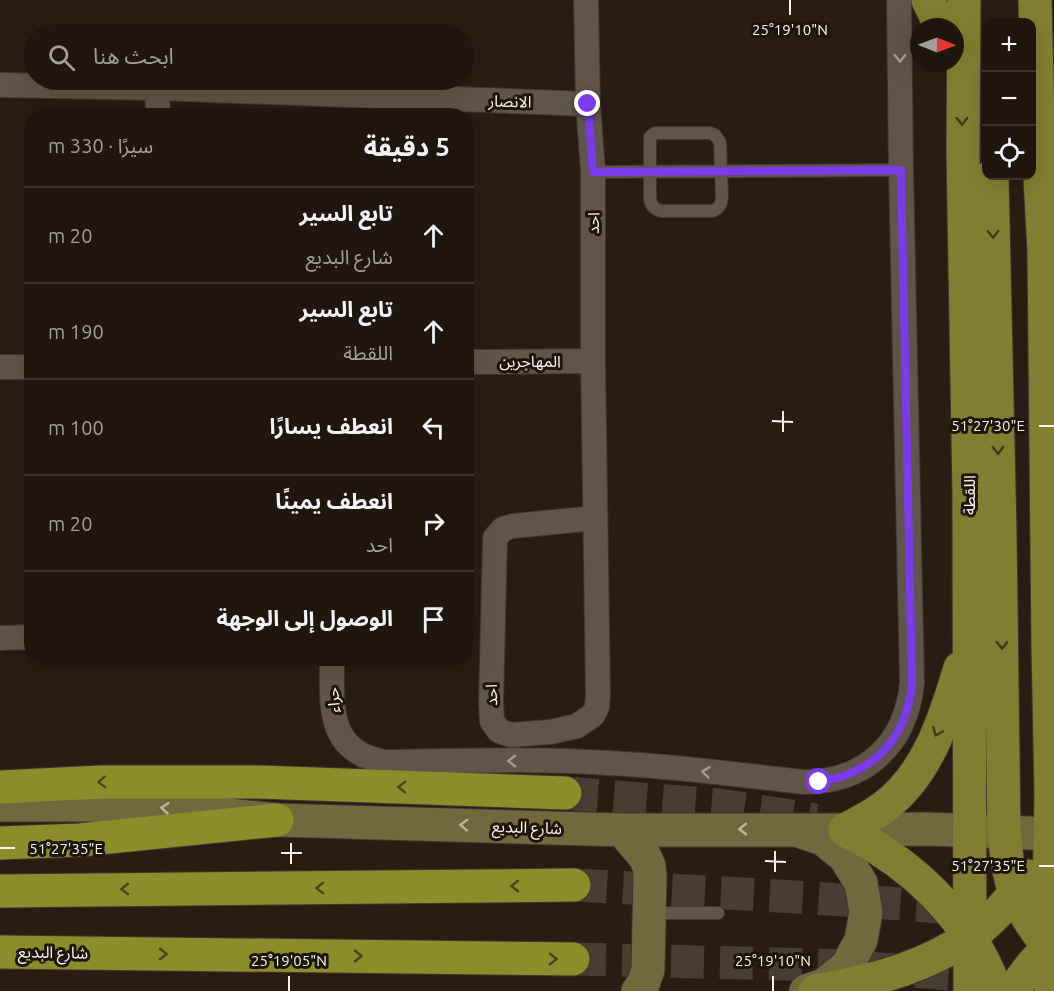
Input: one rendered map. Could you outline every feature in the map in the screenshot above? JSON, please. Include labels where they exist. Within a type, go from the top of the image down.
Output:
[{"type":"highway","points":[[0,787],[102,782],[259,782],[565,793]]},
{"type":"highway","points":[[0,843],[98,839],[277,820]]},
{"type":"highway","points":[[0,891],[574,885]]},
{"type":"highway","name":"شارع البديع","points":[[0,952],[573,959]]},
{"type":"main road","points":[[928,0],[937,18]]},
{"type":"main road","name":"اللقطة","points":[[964,0],[968,64],[964,267],[969,494],[970,991]]},
{"type":"main road","points":[[968,64],[969,0]]},
{"type":"main road","points":[[1035,0],[1046,174],[1044,251],[1052,834],[1051,991]]},
{"type":"main road","points":[[992,180],[1004,832],[1009,872],[1016,893],[1025,912],[1052,948]]},
{"type":"main road","points":[[969,637],[950,699],[934,740],[913,779],[885,806],[845,830],[906,869],[934,893],[970,936],[983,959],[996,991]]},
{"type":"main road","name":"شارع البديع","points":[[0,805],[158,808],[277,820],[622,830],[927,829],[1052,834]]},
{"type":"main road","points":[[622,830],[645,857],[650,874],[648,970],[638,991]]},
{"type":"main road","points":[[794,830],[823,839],[845,857],[861,883],[866,912],[861,940],[847,966],[824,985],[806,991]]},
{"type":"main road","points":[[814,991],[910,968],[970,936],[1016,893],[1052,834]]},
{"type":"main road","points":[[1012,991],[1031,966],[1052,948]]},
{"type":"street","name":"احد","points":[[586,0],[588,104],[593,172],[597,707],[593,715],[577,726],[550,732],[511,735],[499,730],[492,721],[491,704],[495,538],[506,528],[595,518]]},
{"type":"street","points":[[899,0],[901,170]]},
{"type":"street","name":"الانصار","points":[[0,85],[24,85]]},
{"type":"street","points":[[157,90],[158,108]]},
{"type":"street","name":"الانصار","points":[[211,90],[588,104]]},
{"type":"street","points":[[1046,174],[1054,114]]},
{"type":"street","name":"حراء","points":[[332,666],[332,704],[339,733],[359,753],[372,760],[386,762],[606,763],[819,782],[835,780],[850,774],[864,767],[882,752],[899,731],[906,716],[912,683],[901,170]]},
{"type":"street","name":"المهاجرين","points":[[474,362],[593,361]]},
{"type":"street","points":[[0,367],[24,367]]},
{"type":"street","points":[[0,639],[24,638]]},
{"type":"lane","points":[[659,133],[710,133],[715,135],[720,142],[720,172],[722,202],[717,209],[713,211],[662,211],[654,208],[650,199],[650,138],[659,133]]},
{"type":"lane","points":[[593,172],[901,170]]},
{"type":"lane","points":[[650,913],[718,913]]},
{"type":"tunnel","points":[[565,793],[719,805],[816,820]]},
{"type":"tunnel","points":[[574,885],[819,898],[965,909]]},
{"type":"tunnel","points":[[573,959],[823,965],[997,977]]},
{"type":"route","points":[[588,104],[593,172],[901,170],[912,683],[910,700],[899,731],[877,757],[850,774],[835,780],[819,782]]}]
